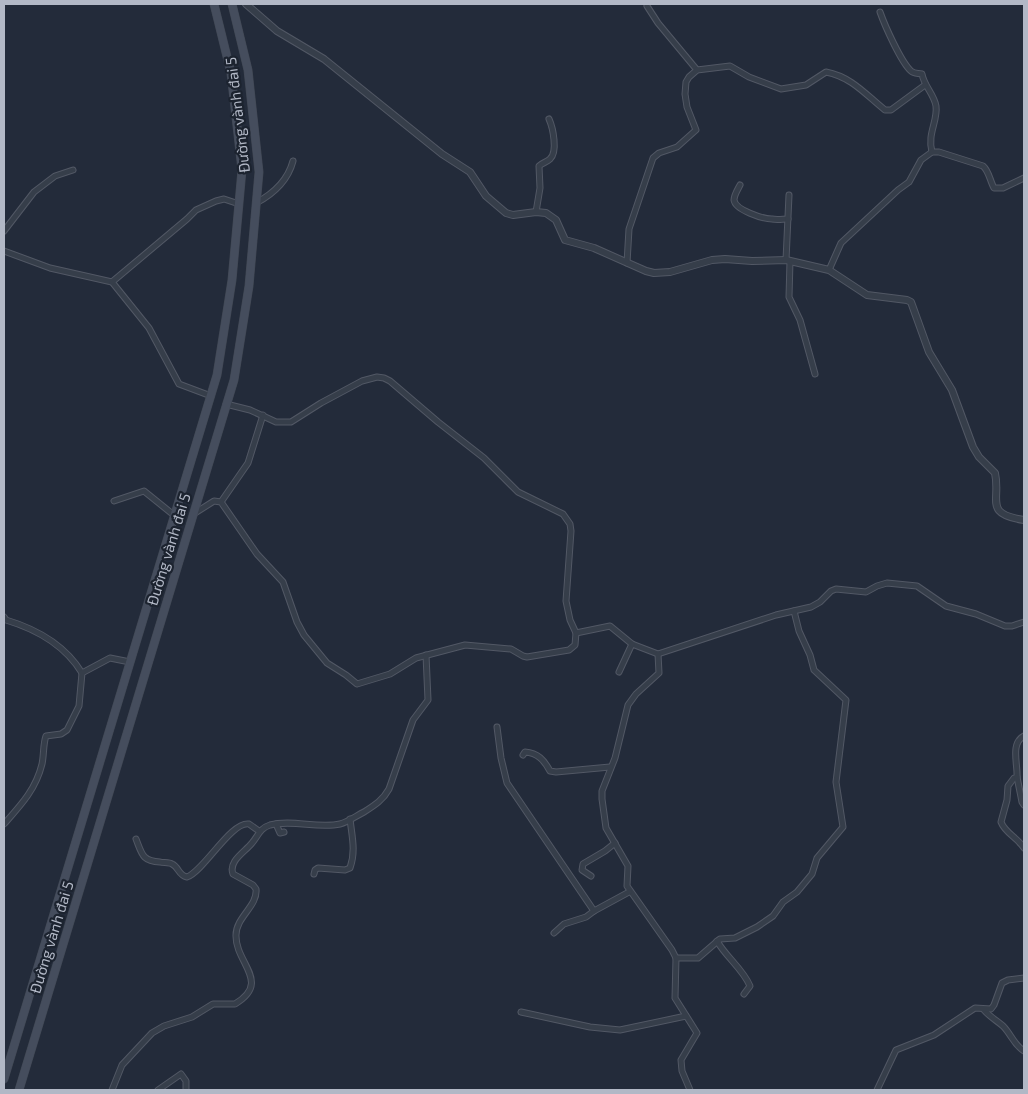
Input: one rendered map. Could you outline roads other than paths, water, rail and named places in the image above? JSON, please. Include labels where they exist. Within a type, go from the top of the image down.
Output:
[{"type":"main road","name":"Đường vành đai 5","points":[[4,1079],[218,375],[232,280],[242,170],[231,73],[214,4]]},
{"type":"main road","name":"Đường vành đai 5","points":[[19,1090],[234,380],[249,286],[259,172],[248,70],[232,4]]},
{"type":"street","points":[[246,4],[277,30],[324,59],[442,154],[470,172],[486,196],[506,213],[514,215],[536,212],[546,213],[556,220],[565,240],[594,248],[646,271],[662,273],[719,259],[788,261],[829,270],[867,295],[912,302],[929,352],[952,390],[972,447],[995,473],[995,497],[999,510],[1004,515],[1024,520]]},
{"type":"street","points":[[647,6],[658,23],[697,70]]},
{"type":"street","points":[[880,12],[889,34],[909,69],[915,73],[922,74],[925,85],[936,104],[930,140],[932,152]]},
{"type":"street","points":[[627,263],[629,229],[652,158],[659,152],[677,147],[696,130],[687,108],[685,94],[689,76],[697,70],[730,66],[749,77],[781,89],[806,85],[826,72],[833,73],[848,79],[861,88],[885,110],[890,110],[925,85]]},
{"type":"street","points":[[536,212],[540,188],[539,166],[552,158],[554,132],[549,119]]},
{"type":"street","points":[[829,270],[841,243],[909,182],[921,160],[932,152],[939,152],[983,166],[994,188],[1002,188],[1024,178]]},
{"type":"street","points":[[256,203],[286,179],[293,161]]},
{"type":"street","points":[[4,231],[34,192],[55,176],[73,170]]},
{"type":"street","points":[[740,185],[734,198],[739,208],[757,216],[771,219],[788,219]]},
{"type":"street","points":[[788,196],[789,297],[800,320],[815,374]]},
{"type":"street","points":[[112,282],[196,210],[224,200],[239,204]]},
{"type":"street","points":[[4,252],[50,268],[107,279],[112,282],[149,328],[179,384],[211,396]]},
{"type":"street","points":[[193,516],[214,501],[221,502],[257,554],[283,582],[300,628],[331,666],[346,674],[355,683],[360,684],[390,674],[416,658],[470,645],[511,649],[527,657],[572,648],[575,645],[576,633],[570,620],[566,602],[571,530],[567,518],[563,514],[518,492],[484,458],[390,381],[377,377],[362,381],[291,422],[276,422],[250,410],[226,404]]},
{"type":"street","points":[[221,502],[248,463],[263,415]]},
{"type":"street","points":[[114,501],[144,491],[175,516]]},
{"type":"street","points":[[576,633],[610,626],[632,644],[658,654],[816,605],[831,591],[836,589],[866,592],[882,584],[890,583],[917,586],[946,606],[976,614],[1005,626],[1024,622]]},
{"type":"street","points":[[676,958],[698,958],[717,941],[735,938],[757,927],[773,916],[783,902],[797,892],[812,874],[817,858],[843,827],[836,782],[846,700],[814,670],[794,611]]},
{"type":"street","points":[[4,617],[6,620],[37,632],[60,647],[76,663],[82,673],[79,706],[67,730],[61,734],[46,736],[42,762],[34,788],[27,799],[4,824]]},
{"type":"street","points":[[619,672],[632,644]]},
{"type":"street","points":[[658,654],[659,669],[657,676],[636,694],[628,705],[616,753],[602,791],[602,799],[606,828],[628,866],[626,881],[630,892],[676,958],[675,998],[697,1032],[681,1060],[682,1071],[690,1090]]},
{"type":"street","points":[[112,1090],[122,1066],[152,1033],[164,1026],[196,1015],[213,1004],[235,1004],[250,990],[252,984],[238,946],[236,934],[240,920],[254,899],[256,889],[237,877],[232,870],[239,855],[252,843],[259,831],[264,827],[276,824],[335,824],[350,819],[379,802],[389,789],[413,720],[428,700],[426,655]]},
{"type":"street","points":[[82,673],[110,658],[130,662]]},
{"type":"street","points":[[497,727],[501,758],[507,783],[594,911]]},
{"type":"street","points":[[1024,736],[1019,739],[1016,758],[1017,777],[1024,805]]},
{"type":"street","points":[[523,755],[525,752],[537,754],[550,771],[556,772],[610,767]]},
{"type":"street","points":[[1017,777],[1008,786],[1001,822],[1004,829],[1018,840],[1024,848]]},
{"type":"street","points":[[314,874],[318,868],[345,870],[350,868],[354,848],[350,819]]},
{"type":"street","points":[[136,839],[145,859],[150,862],[171,863],[180,874],[187,877],[195,872],[242,824],[249,824],[259,831]]},
{"type":"street","points":[[276,824],[278,831],[280,833],[284,832]]},
{"type":"street","points":[[591,876],[582,870],[583,864],[615,843]]},
{"type":"street","points":[[554,933],[564,924],[586,917],[630,892]]},
{"type":"street","points":[[717,941],[724,953],[747,979],[750,986],[744,994]]},
{"type":"street","points":[[877,1090],[896,1050],[934,1034],[972,1010],[988,1010],[993,1008],[999,989],[1004,981],[1024,978]]},
{"type":"street","points":[[984,1009],[989,1016],[1004,1027],[1016,1045],[1024,1051]]},
{"type":"street","points":[[521,1012],[590,1027],[620,1030],[686,1016]]},
{"type":"street","points":[[158,1090],[180,1074],[186,1081],[186,1090]]}]
